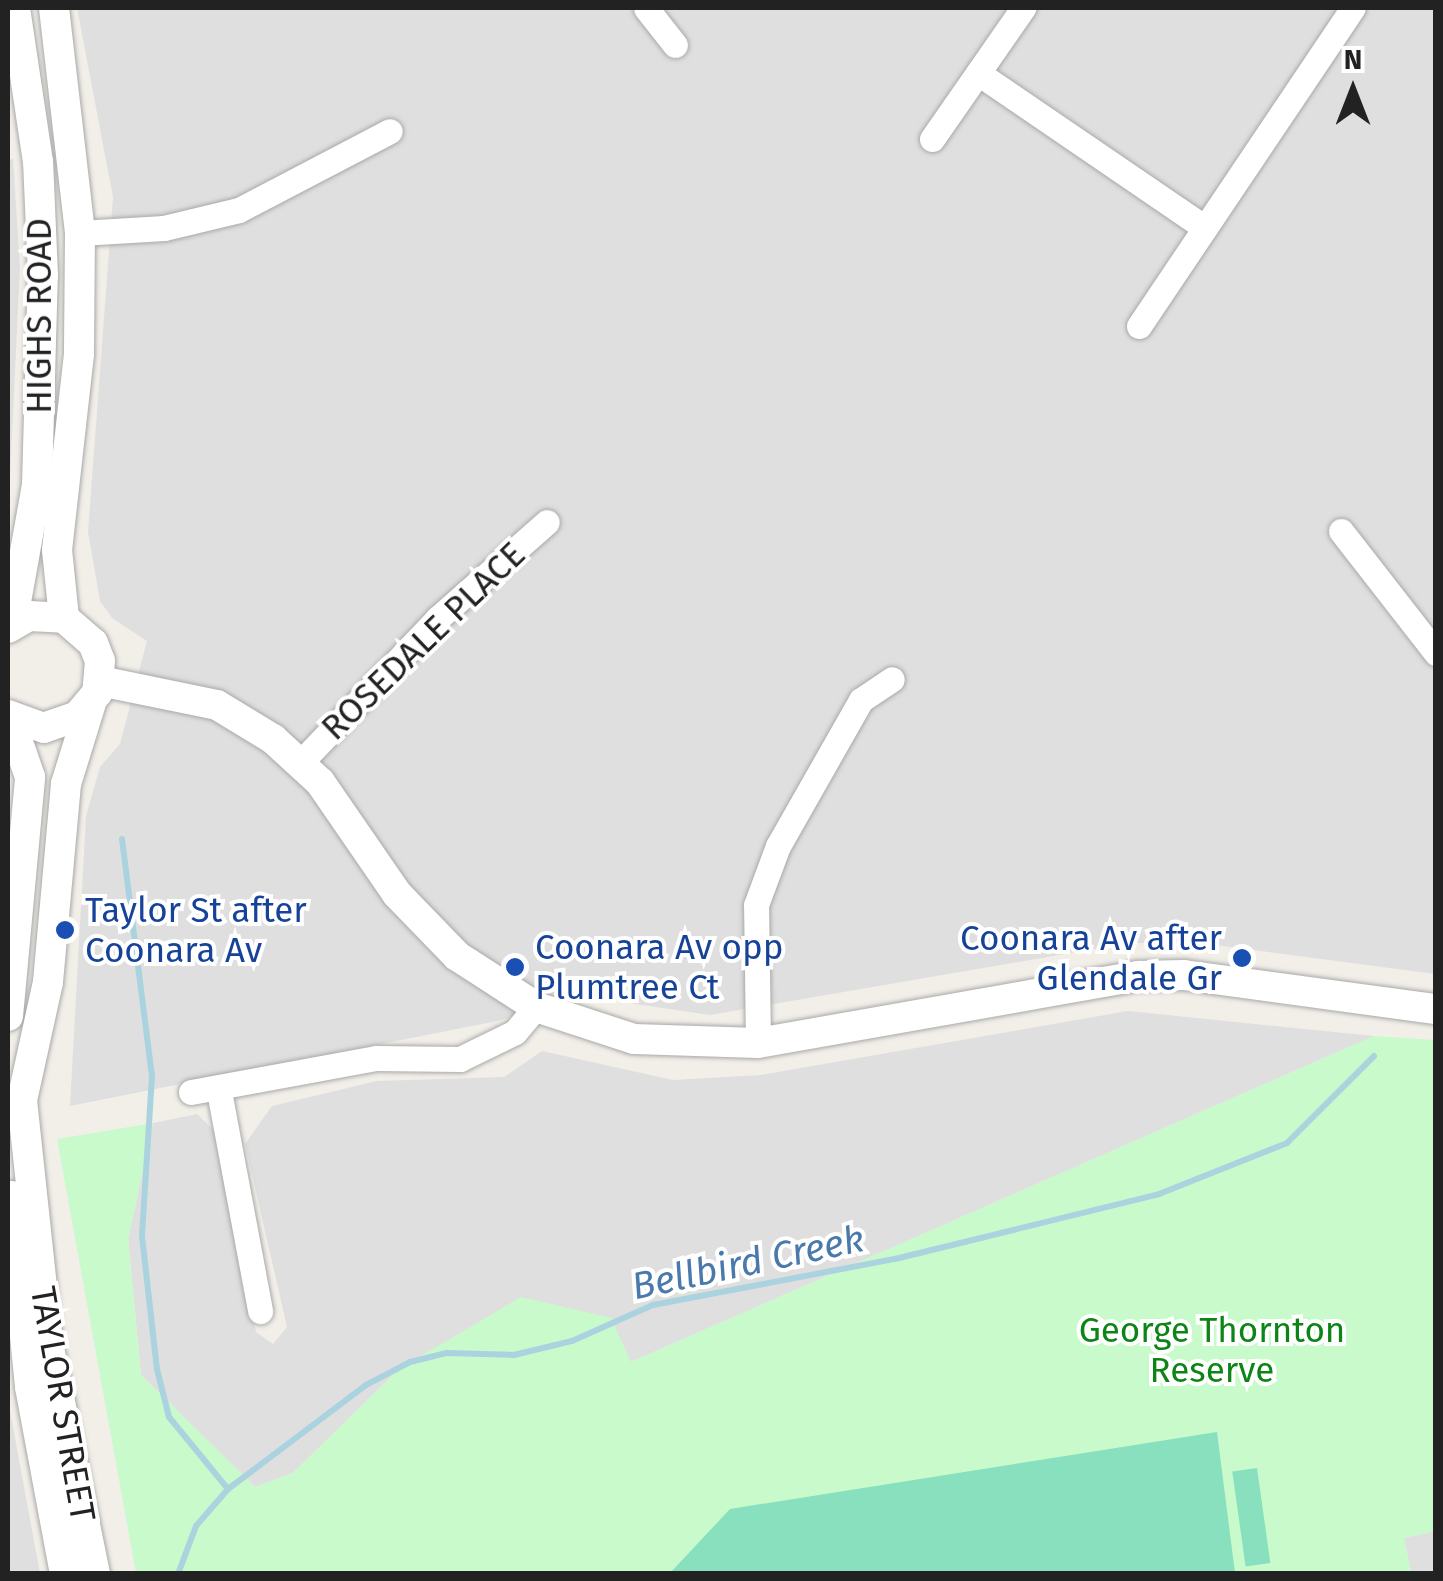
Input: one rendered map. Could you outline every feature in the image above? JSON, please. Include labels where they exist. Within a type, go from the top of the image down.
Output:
[{"type":"street","name":"HIGHS ROAD","points":[[10,626],[37,485],[43,275],[38,162],[16,8]]},
{"type":"street","name":"HIGHS ROAD","points":[[54,8],[80,233],[76,405],[57,550],[64,618]]},
{"type":"street","points":[[646,8],[676,46]]},
{"type":"street","points":[[932,139],[1022,8]]},
{"type":"street","points":[[1138,326],[1353,8]]},
{"type":"street","points":[[978,73],[1204,226]]},
{"type":"street","points":[[80,233],[164,228],[239,210],[390,132]]},
{"type":"street","name":"ROSEDALE PLACE","points":[[301,762],[438,618],[547,522]]},
{"type":"street","points":[[1341,531],[1436,653]]},
{"type":"street","points":[[8,716],[44,728],[62,725],[96,692],[93,643],[64,618],[28,616],[10,626]]},
{"type":"street","points":[[758,1043],[756,905],[778,846],[860,700],[892,679]]},
{"type":"street","points":[[96,692],[217,706],[301,762],[427,928],[490,982],[536,1007],[634,1039],[758,1043],[1139,976],[1199,977],[1436,1009]]},
{"type":"street","name":"TAYLOR STREET","points":[[94,1574],[48,1343],[22,1100],[48,982],[66,784],[96,692]]},
{"type":"street","points":[[8,716],[30,777],[8,1016]]},
{"type":"street","points":[[191,1092],[220,1091],[376,1058],[460,1058],[515,1032],[536,1007]]},
{"type":"street","points":[[220,1091],[260,1312]]},
{"type":"street","name":"TAYLOR STREET","points":[[8,1145],[19,1310],[66,1574]]},
{"type":"shaded area","points":[[77,8],[1435,8],[1435,974],[1200,943],[1129,943],[710,1015],[629,1003],[581,986],[502,1020],[70,1106],[86,816],[100,767],[120,744],[147,641],[112,618],[100,601],[88,532],[113,197]]},
{"type":"shaded area","points":[[13,159],[20,267],[8,518],[8,160]]},
{"type":"shaded area","points":[[1128,1011],[1374,1036],[631,1362],[430,1354],[399,1369],[293,1473],[255,1487],[141,1375],[128,1239],[153,1123],[197,1114],[219,1135],[256,1332],[273,1344],[287,1327],[245,1144],[272,1106],[377,1081],[504,1077],[542,1051],[673,1080],[761,1075]]},
{"type":"shaded area","points":[[8,1400],[40,1573],[8,1573]]},
{"type":"shaded area","points":[[1435,1531],[1435,1573],[1411,1573],[1404,1538]]},
{"type":"green space","name":"George Thornton Reserve","points":[[1374,1036],[1435,1040],[1435,1531],[1404,1538],[1411,1574],[136,1573],[57,1139],[153,1123],[128,1239],[141,1375],[255,1487],[293,1473],[399,1369],[521,1297],[611,1318],[631,1362]]},
{"type":"green space","points":[[1217,1432],[1235,1573],[670,1573],[730,1509]]},
{"type":"green space","points":[[1257,1468],[1270,1563],[1246,1567],[1232,1471]]},
{"type":"waterway","points":[[122,839],[152,1076],[142,1236],[157,1369],[169,1417],[228,1489]]},
{"type":"waterway","name":"Bellbird Creek","points":[[178,1574],[196,1526],[228,1489],[366,1385],[410,1362],[447,1353],[514,1355],[572,1341],[653,1305],[895,1259],[1159,1194],[1287,1143],[1374,1056]]},
{"type":"place","name":"Taylor St after Coonara Av","points":[[65,930]]},
{"type":"place","name":"Coonara Av after Glendale Gr","points":[[1242,958]]},
{"type":"place","name":"Coonara Av opp Plumtree Ct","points":[[515,967]]}]
